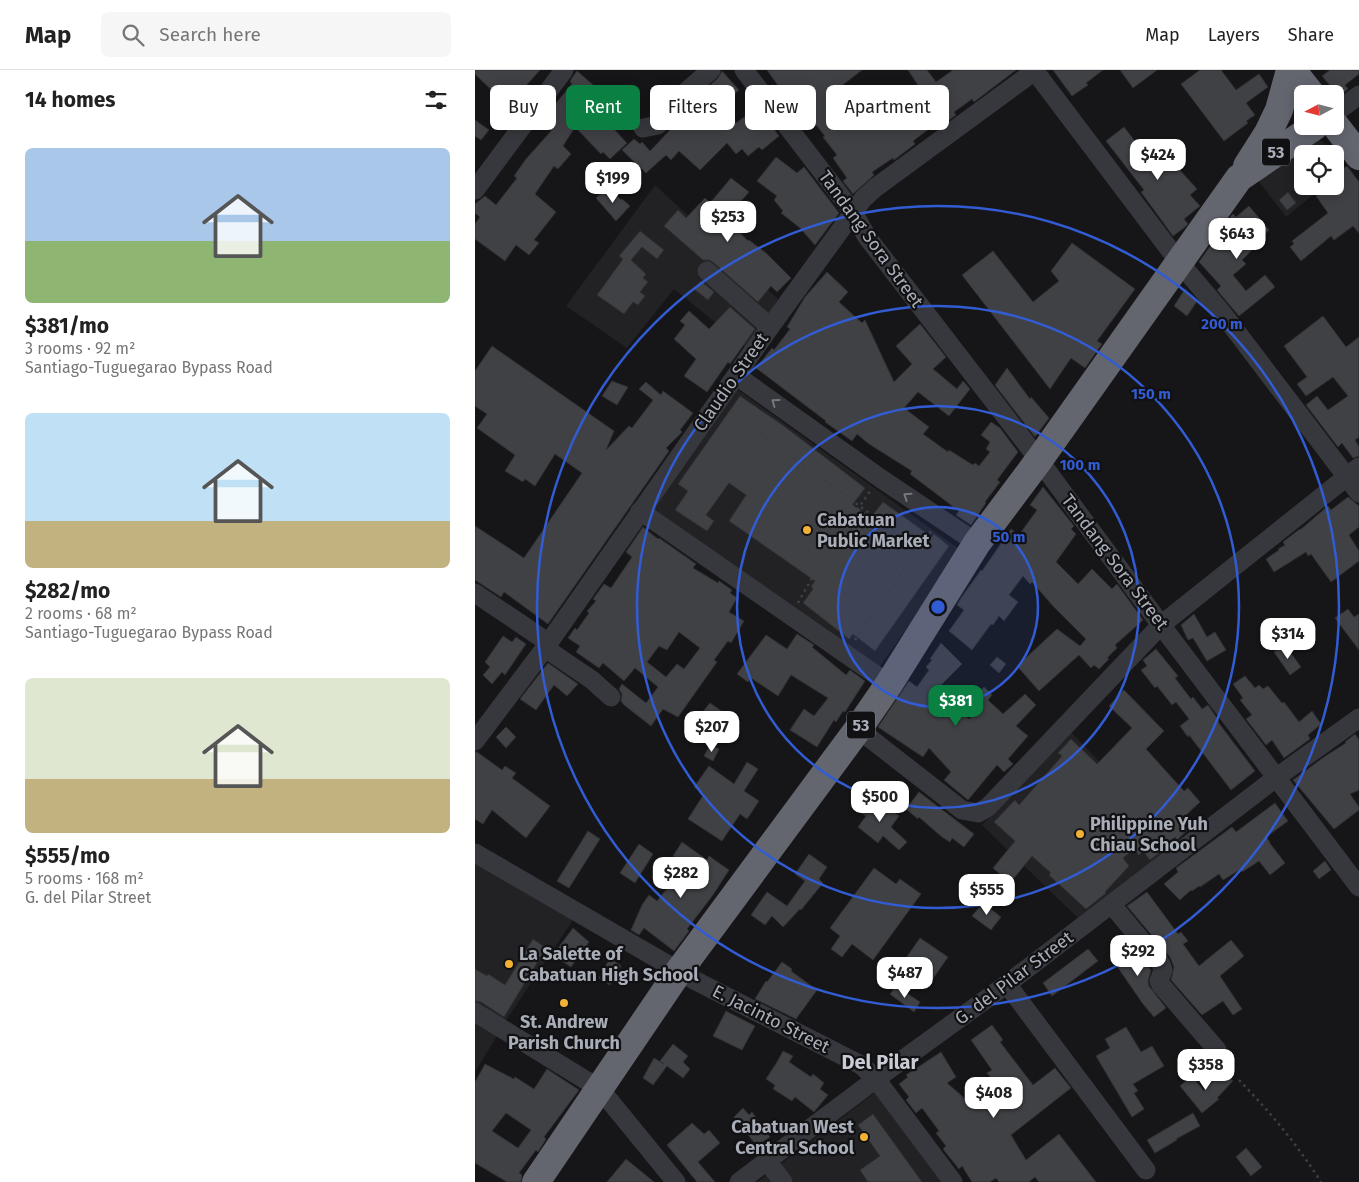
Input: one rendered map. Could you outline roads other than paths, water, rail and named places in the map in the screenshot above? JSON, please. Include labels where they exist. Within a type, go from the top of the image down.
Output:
[{"type":"highway","points":[[1291,70],[1304,85]]},
{"type":"highway","points":[[1239,178],[1268,133],[1279,110],[1291,70]]},
{"type":"highway","name":"53","points":[[536,1182],[679,971],[858,730],[977,543],[1039,460],[1239,178],[1302,135]]},
{"type":"highway","points":[[1343,135],[1359,156]]},
{"type":"street","points":[[475,190],[564,70]]},
{"type":"street","points":[[643,128],[659,125],[680,97],[711,70]]},
{"type":"street","name":"Tandang Sora Street","points":[[744,70],[853,212],[867,237],[1039,460],[1359,887]]},
{"type":"street","points":[[1035,70],[1179,262],[1353,471],[1359,493]]},
{"type":"street","name":"Claudio Street","points":[[475,741],[547,645],[853,212],[875,188],[1035,70]]},
{"type":"street","points":[[1344,106],[1359,95]]},
{"type":"street","points":[[707,271],[770,327]]},
{"type":"street","points":[[737,376],[880,478],[977,543]]},
{"type":"street","points":[[858,730],[962,810],[978,813],[988,807],[1161,625],[1353,471]]},
{"type":"street","points":[[640,511],[889,684]]},
{"type":"street","points":[[475,593],[547,645],[611,697]]},
{"type":"street","name":"G. del Pilar Street","points":[[739,1182],[1113,905],[1277,777],[1359,718]]},
{"type":"street","name":"E. Jacinto Street","points":[[475,853],[696,982],[861,1065],[876,1079],[953,1182]]},
{"type":"street","points":[[1113,905],[1161,964],[1163,970],[1159,982],[1161,985],[1217,1050]]},
{"type":"street","points":[[1007,984],[1146,1170]]},
{"type":"street","points":[[475,1012],[600,1089],[676,1182]]},
{"type":"street","points":[[767,1161],[783,1182]]},
{"type":"place","name":"Cabatuan Public Market","points":[[807,530]]},
{"type":"place","name":"Philippine Yuh Chiau School","points":[[1080,834]]},
{"type":"place","name":"La Salette of Cabatuan High School","points":[[509,964]]},
{"type":"place","name":"St. Andrew Parish Church","points":[[564,1003]]},
{"type":"place","name":"Cabatuan West Central School","points":[[864,1137]]},
{"type":"district","name":"Del Pilar","points":[[880,1062]]}]
